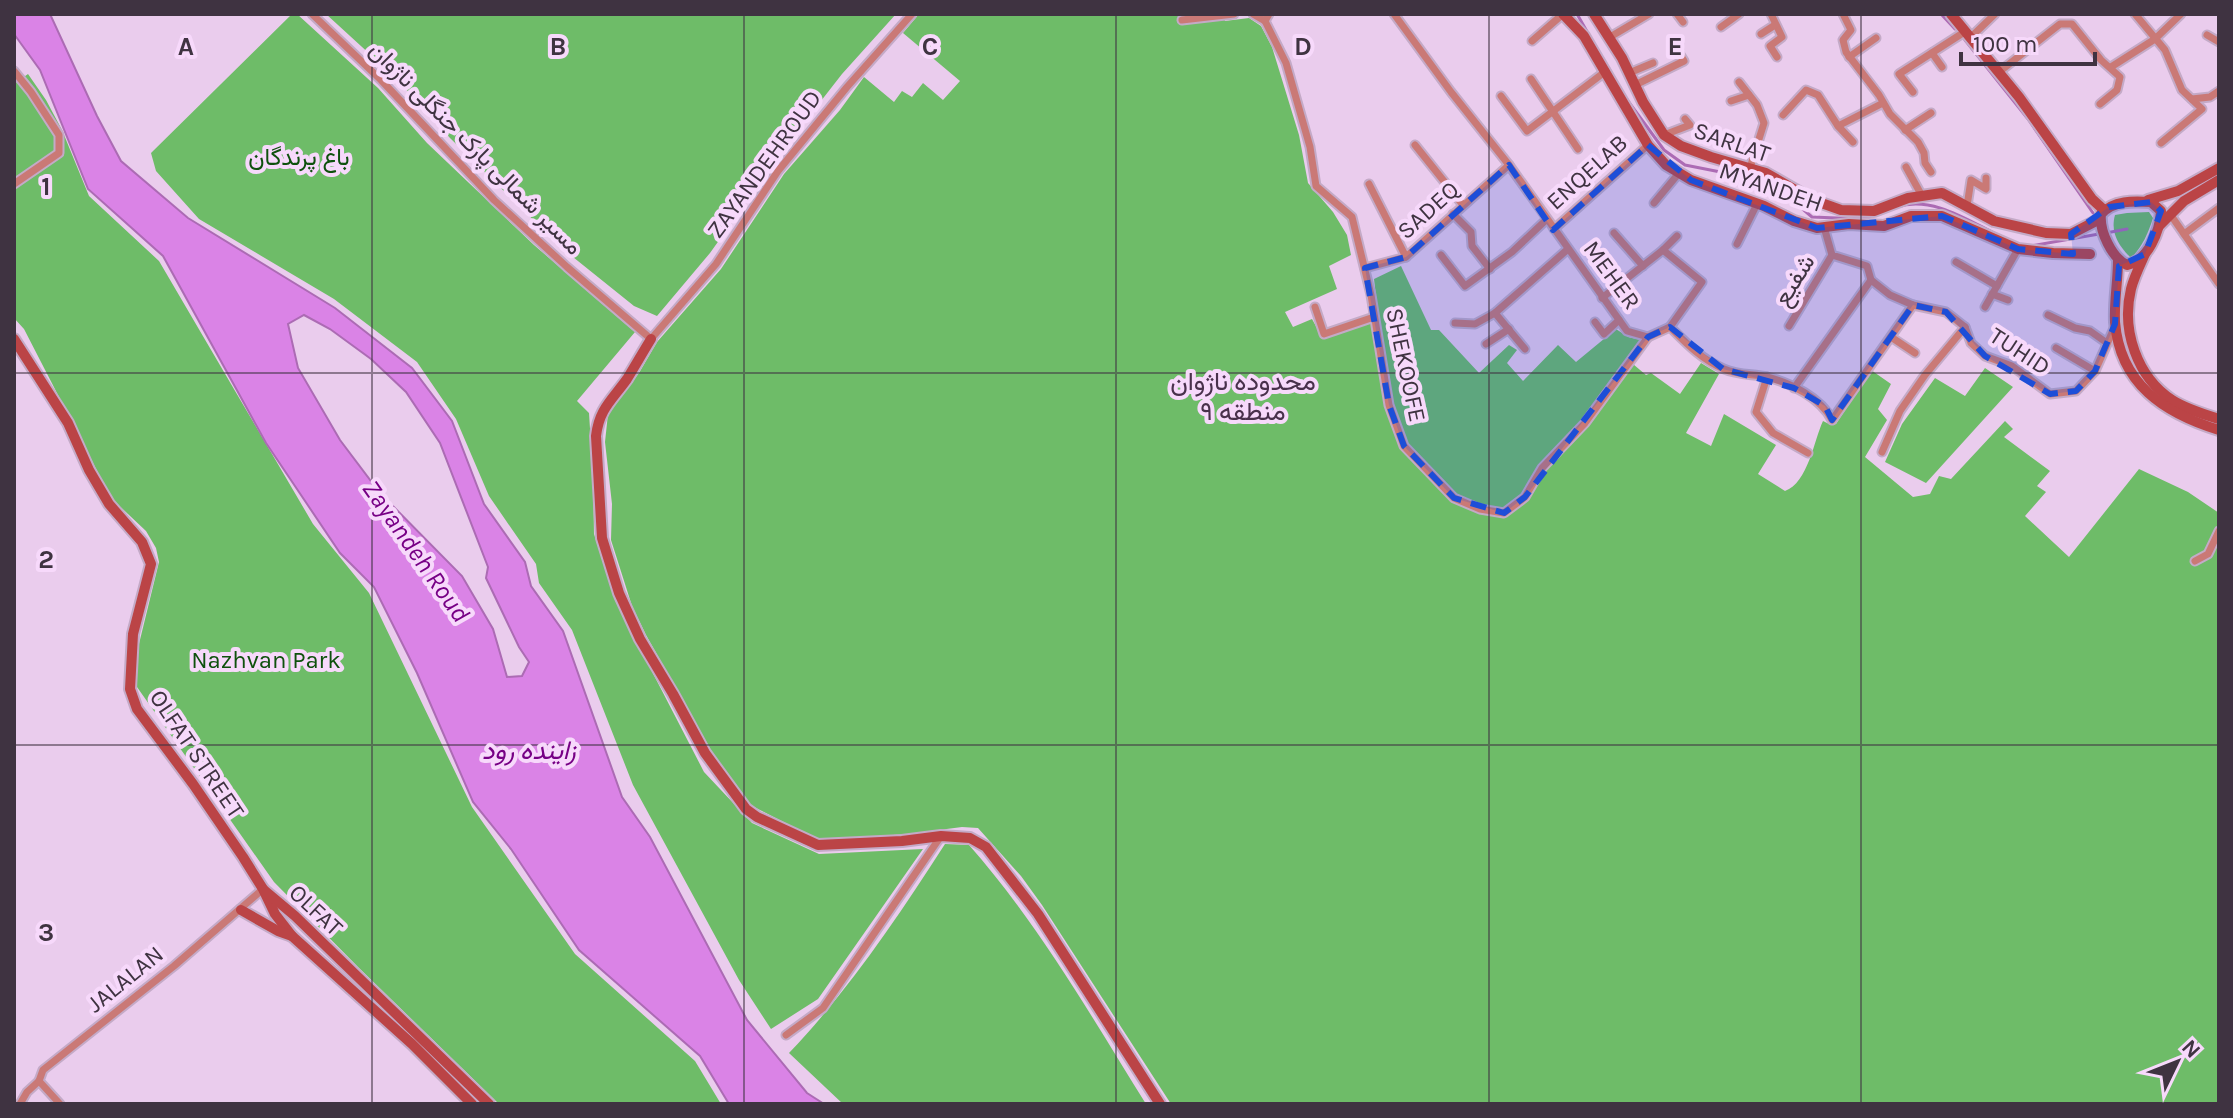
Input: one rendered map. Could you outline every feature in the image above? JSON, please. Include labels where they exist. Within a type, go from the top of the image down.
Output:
[{"type":"street","name":"مسیر شمالی پارک جنگلی ناژوان","points":[[312,14],[381,80],[494,200],[651,339]]},
{"type":"street","name":"ZAYANDEHROUD","points":[[651,339],[716,264],[787,159],[912,14]]},
{"type":"street","points":[[1182,20],[1234,14]]},
{"type":"street","points":[[1253,14],[1267,18]]},
{"type":"street","name":"MEHER","points":[[1394,14],[1509,165],[1627,331],[1648,337],[1670,327]]},
{"type":"street","points":[[1532,41],[1563,14]]},
{"type":"street","name":"MYANDEH","points":[[1563,14],[1584,36],[1648,145],[1666,165],[1691,180],[1817,228],[1849,224],[1884,226],[1911,216],[1942,216],[2018,246],[2072,241],[2090,254]]},
{"type":"street","name":"SARLAT","points":[[1594,14],[1664,135],[1691,149],[1766,173],[1813,200],[1841,210],[1874,211],[1908,198],[1942,193],[1994,221],[2072,241]]},
{"type":"street","points":[[1610,37],[1649,14]]},
{"type":"street","points":[[1677,14],[1683,22]]},
{"type":"street","points":[[1721,27],[1739,14]]},
{"type":"street","points":[[1771,14],[1782,37],[1770,46],[1777,57]]},
{"type":"street","points":[[1843,14],[1851,30],[1843,40],[1849,57],[1890,114],[1918,142],[1931,172]]},
{"type":"street","points":[[1951,14],[2051,138],[2102,215],[2118,260],[2132,265],[2145,254]]},
{"type":"street","points":[[1913,92],[1899,74],[1968,34],[1995,14]]},
{"type":"street","points":[[2135,14],[2165,50],[2182,90],[2202,109],[2161,143]]},
{"type":"street","points":[[2111,67],[2155,39],[2181,14]]},
{"type":"street","name":"SHEKOOFE","points":[[1267,18],[1286,63],[1310,147],[1316,186],[1352,217],[1365,268],[1389,405],[1404,446],[1454,498],[1480,509],[1504,513],[1525,497],[1542,468],[1585,423],[1648,337]]},
{"type":"street","points":[[1999,72],[2060,24],[2072,24],[2101,60],[2120,77],[2117,90],[2100,104]]},
{"type":"street","points":[[1761,34],[1775,25]]},
{"type":"street","points":[[2207,35],[2219,42]]},
{"type":"street","points":[[1849,57],[1876,38]]},
{"type":"street","points":[[1635,85],[1684,61],[1677,50]]},
{"type":"street","points":[[1932,53],[1942,67]]},
{"type":"street","points":[[1629,73],[1653,63]]},
{"type":"street","points":[[14,71],[59,135],[59,153],[14,184]]},
{"type":"street","points":[[1501,96],[1527,131],[1606,71]]},
{"type":"street","points":[[1531,79],[1578,149]]},
{"type":"street","points":[[1739,82],[1757,105],[1764,123],[1750,168]]},
{"type":"street","points":[[1783,115],[1806,90],[1818,95],[1838,126],[1853,142]]},
{"type":"street","points":[[2192,99],[2210,97],[2219,91]]},
{"type":"street","points":[[1731,101],[1749,95]]},
{"type":"street","points":[[1838,126],[1883,103]]},
{"type":"street","points":[[1905,130],[1931,113]]},
{"type":"street","points":[[1664,135],[1690,125],[1685,119]]},
{"type":"street","points":[[1415,145],[1463,205]]},
{"type":"street","name":"ENQELAB","points":[[1554,229],[1648,145]]},
{"type":"street","name":"SADEQ","points":[[1365,268],[1406,257],[1509,165]]},
{"type":"street","points":[[1906,167],[1922,196]]},
{"type":"street","points":[[2072,241],[2118,203],[2144,201],[2178,191],[2219,168]]},
{"type":"street","points":[[1654,203],[1679,173]]},
{"type":"street","points":[[1967,206],[1971,180],[1986,189],[1986,178]]},
{"type":"street","points":[[2219,180],[2184,201],[2158,228],[2131,288],[2128,311],[2130,336],[2141,366],[2151,381],[2174,401],[2219,419]]},
{"type":"street","points":[[1369,184],[1406,257]]},
{"type":"street","points":[[2144,201],[2151,202],[2161,211],[2158,228]]},
{"type":"street","points":[[1737,244],[1757,204]]},
{"type":"street","points":[[2184,234],[2219,208]]},
{"type":"street","points":[[1453,214],[1471,232],[1472,246],[1490,269]]},
{"type":"street","points":[[2170,214],[2219,284]]},
{"type":"street","points":[[1441,255],[1465,286],[1512,252],[1546,220]]},
{"type":"street","points":[[1824,227],[1832,255]]},
{"type":"street","points":[[1985,307],[2018,246],[2020,227]]},
{"type":"street","points":[[1614,233],[1643,266]]},
{"type":"street","points":[[1602,298],[1677,236]]},
{"type":"street","points":[[1455,323],[1475,324],[1495,313],[1568,249]]},
{"type":"street","points":[[1663,250],[1702,282],[1670,327],[1700,356],[1723,369],[1767,377],[1794,388],[1825,406],[1832,420],[1913,305]]},
{"type":"street","name":"TUHID","points":[[1832,255],[1867,266],[1871,280],[1890,295],[1913,305],[1946,312],[1965,327],[1971,343],[1985,356],[2012,366],[2050,394],[2076,391],[2095,371]]},
{"type":"street","name":"شفیع","points":[[1789,326],[1832,255]]},
{"type":"street","points":[[2118,260],[2115,324],[2131,373],[2155,400],[2182,417],[2219,430]]},
{"type":"street","points":[[1956,262],[1997,286]]},
{"type":"street","points":[[1794,388],[1871,280]]},
{"type":"street","points":[[1992,294],[2008,300]]},
{"type":"street","points":[[1315,307],[1324,334],[1374,317]]},
{"type":"street","points":[[1495,313],[1525,349]]},
{"type":"street","points":[[2048,315],[2075,328],[2090,331],[2107,343]]},
{"type":"street","points":[[1595,322],[1604,334],[1619,320]]},
{"type":"street","points":[[2056,348],[2095,371],[2115,324]]},
{"type":"street","points":[[1882,452],[1900,411],[1965,327]]},
{"type":"street","points":[[1486,344],[1509,329]]},
{"type":"street","points":[[1891,337],[1915,353]]},
{"type":"street","name":"OLFAT STREET","points":[[14,339],[68,423],[89,470],[109,504],[142,542],[151,564],[133,634],[130,689],[137,709],[193,784],[263,889]]},
{"type":"street","points":[[651,339],[598,420],[596,436],[602,538],[619,593],[640,639],[705,753],[746,809],[818,845],[941,836],[970,838],[986,847],[1038,914],[1160,1104]]},
{"type":"street","points":[[1767,377],[1756,412],[1773,433],[1808,453]]},
{"type":"street","points":[[2195,561],[2208,554],[2219,531]]},
{"type":"street","points":[[786,1035],[823,1008],[941,836]]},
{"type":"street","name":"JALALAN","points":[[20,1104],[39,1081],[43,1070],[263,889]]},
{"type":"street","name":"OLFAT","points":[[263,889],[295,916],[489,1104]]},
{"type":"street","name":"OLFAT","points":[[263,889],[269,904],[292,936],[412,1044],[472,1104]]},
{"type":"street","points":[[241,910],[292,936]]},
{"type":"street","points":[[284,926],[295,916]]},
{"type":"street","points":[[39,1081],[60,1104]]},
{"type":"highlighted area","points":[[1648,145],[1691,180],[1817,228],[1942,216],[2018,249],[2073,254],[2071,234],[2109,207],[2151,202],[2161,211],[2145,254],[2119,266],[2115,324],[2095,371],[2076,391],[2050,394],[1985,356],[1946,312],[1913,305],[1832,420],[1825,406],[1794,388],[1723,369],[1670,327],[1648,337],[1525,497],[1504,513],[1454,498],[1404,446],[1389,405],[1365,268],[1406,257],[1509,165],[1553,230]]},
{"type":"green space","name":"باغ پرندگان","points":[[292,14],[297,14],[378,88],[427,143],[534,245],[635,332],[577,401],[589,413],[594,534],[615,600],[704,772],[752,823],[819,854],[923,849],[818,999],[771,1029],[739,980],[633,785],[572,630],[539,583],[536,564],[489,496],[456,419],[417,362],[334,299],[199,219],[156,171],[151,153]]},
{"type":"green space","points":[[326,14],[896,14],[842,74],[710,253],[657,316],[634,306],[563,249],[450,138],[397,79]]},
{"type":"green space","points":[[919,14],[1222,14],[1225,21],[1249,18],[1261,26],[1272,47],[1299,135],[1308,183],[1333,212],[1347,235],[1351,255],[1329,266],[1337,289],[1285,312],[1293,327],[1312,319],[1323,339],[1379,320],[1374,279],[1401,266],[1431,330],[1439,330],[1479,373],[1509,345],[1517,350],[1507,363],[1523,381],[1558,345],[1576,362],[1616,329],[1628,337],[1641,340],[1627,359],[1646,375],[1651,373],[1680,394],[1701,363],[1719,374],[1686,433],[1711,446],[1724,414],[1776,445],[1758,474],[1785,491],[1805,470],[1823,421],[1836,424],[1871,370],[1891,384],[1878,409],[1887,420],[1865,457],[1913,497],[1930,494],[1939,476],[1951,479],[2005,421],[2013,429],[2004,437],[2050,471],[2037,486],[2046,492],[2025,516],[2069,557],[2139,469],[2188,492],[2219,513],[2219,1104],[1171,1104],[1042,905],[978,828],[819,840],[750,805],[712,752],[632,606],[611,540],[612,504],[605,442],[608,414],[639,373],[657,342],[721,269],[784,174],[840,110],[864,77],[894,102],[902,91],[912,97],[923,83],[943,100],[960,81],[903,33]]},
{"type":"green space","name":"Nazhvan Park","points":[[28,74],[62,130],[89,196],[159,261],[313,524],[369,593],[472,807],[575,954],[695,1061],[721,1104],[499,1104],[274,882],[137,687],[135,669],[138,648],[159,562],[156,548],[146,531],[111,498],[24,329],[14,318],[14,84]]},
{"type":"green space","points":[[2149,212],[2153,218],[2149,229],[2131,258],[2117,239],[2115,215]]},
{"type":"green space","points":[[1985,368],[2013,387],[1926,483],[1885,462],[1902,424],[1935,378],[1965,396]]},
{"type":"green space","points":[[945,844],[969,845],[1018,906],[1063,971],[1146,1104],[843,1104],[789,1053],[853,978]]},
{"type":"water","name":"زاینده رود","points":[[14,14],[50,14],[121,161],[188,218],[335,308],[412,368],[452,421],[484,504],[525,562],[531,586],[563,631],[622,797],[650,837],[747,1020],[807,1093],[824,1104],[729,1104],[700,1056],[579,950],[511,849],[473,802],[417,673],[374,587],[340,553],[266,443],[163,256],[88,189],[40,70],[14,34]],"holes":[[[304,315],[330,329],[371,359],[406,392],[440,443],[488,567],[486,578],[529,662],[522,676],[507,677],[493,629],[462,576],[380,493],[340,440],[298,368],[288,324]]]},
{"type":"waterway","points":[[1577,14],[1589,35]]},
{"type":"waterway","points":[[1941,14],[1955,29]]},
{"type":"waterway","points":[[1965,40],[2028,119],[2093,213]]},
{"type":"waterway","points":[[1625,97],[1664,150],[1685,165],[1771,182],[1812,217],[1862,219],[1875,215]]},
{"type":"waterway","points":[[1897,207],[1911,204],[1938,207],[2002,237]]},
{"type":"waterway","points":[[2106,233],[2127,229]]},
{"type":"waterway","points":[[2031,246],[2099,234]]},
{"type":"district","name":"محدوده ناژوان منطقه ۹","points":[[1243,396]]},
{"type":"water label","name":"Zayandeh Roud","points":[[416,551]]}]
